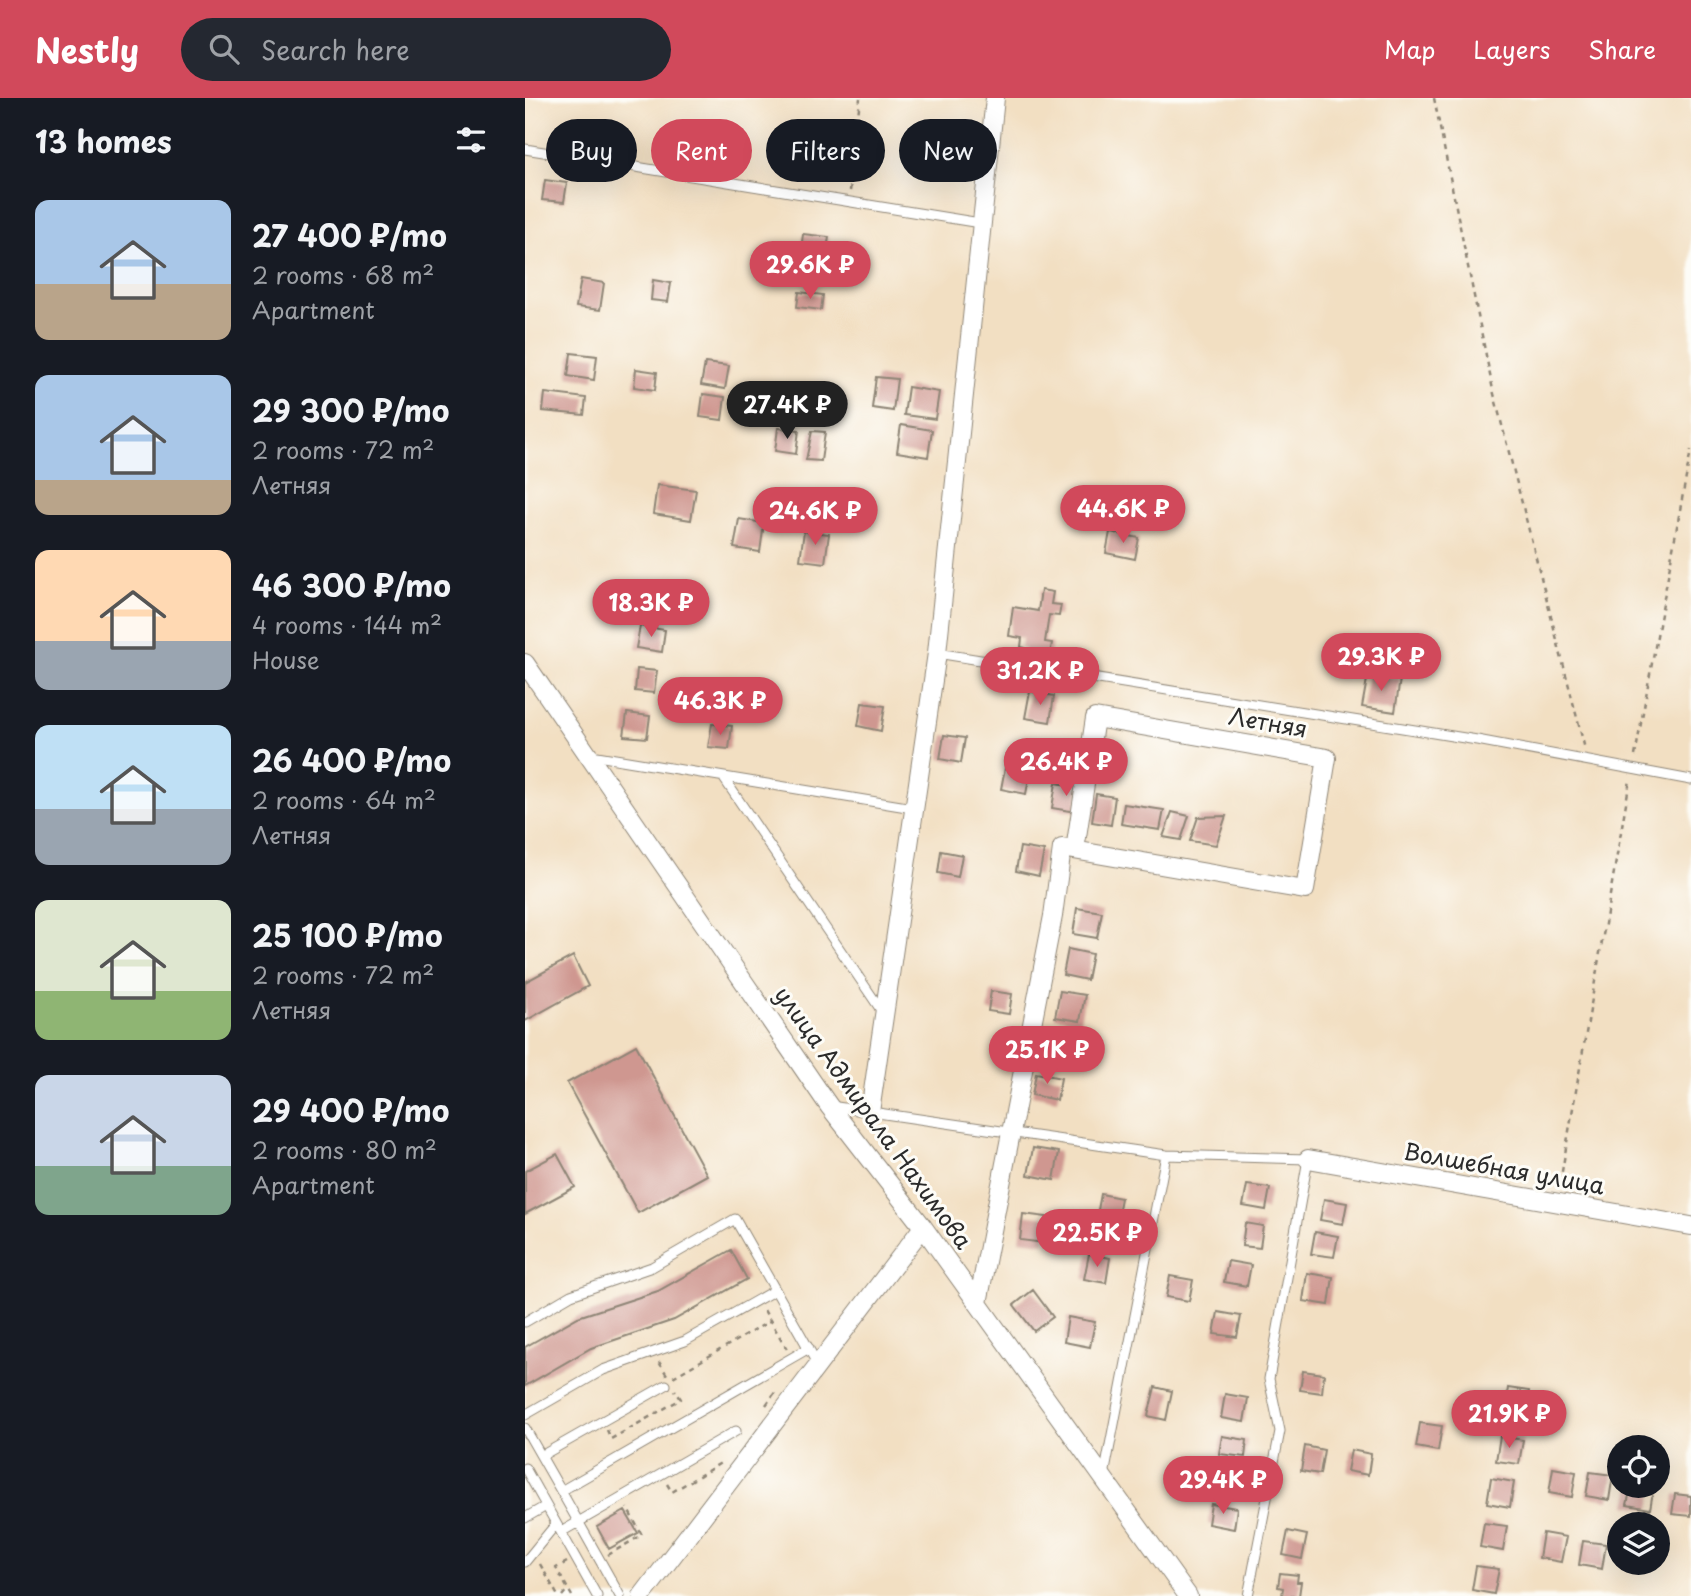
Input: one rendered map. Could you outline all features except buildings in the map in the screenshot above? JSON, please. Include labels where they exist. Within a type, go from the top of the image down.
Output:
[{"type":"street","points":[[870,1112],[937,653],[995,98]]},
{"type":"street","name":"улица Адмирала Нахимова","points":[[525,663],[829,1106],[923,1227],[1188,1596]]},
{"type":"street","name":"Летняя","points":[[1095,718],[1327,758],[1305,890],[1075,850],[1095,718]]},
{"type":"street","points":[[978,1303],[1053,916],[1062,848],[1075,850]]},
{"type":"street","name":"Волшебная улица","points":[[1308,1160],[1691,1226]]},
{"type":"street","points":[[642,1596],[923,1227]]},
{"type":"lane","points":[[525,149],[981,223]]},
{"type":"lane","points":[[937,653],[1478,740],[1691,780]]},
{"type":"lane","points":[[587,754],[913,808]]},
{"type":"lane","points":[[723,777],[884,1014]]},
{"type":"lane","points":[[829,1106],[1166,1154],[1308,1160],[1269,1379],[1280,1431],[1248,1596]]},
{"type":"lane","points":[[1104,1479],[1166,1154]]},
{"type":"lane","points":[[525,1322],[571,1295],[652,1267],[735,1219],[818,1365]]},
{"type":"lane","points":[[525,1415],[603,1370],[685,1342],[775,1290]]},
{"type":"lane","points":[[561,1491],[809,1348]]},
{"type":"lane","points":[[541,1456],[668,1382]]},
{"type":"lane","points":[[525,1428],[620,1596]]},
{"type":"lane","points":[[525,1562],[559,1528],[579,1523],[736,1431]]},
{"type":"lane","points":[[525,1468],[597,1596]]},
{"type":"lane","points":[[525,1518],[546,1506]]},
{"type":"path","points":[[849,201],[860,98]]},
{"type":"path","points":[[1434,98],[1493,390],[1588,762]]},
{"type":"path","points":[[1576,1207],[1561,1178],[1632,768],[1691,450]]},
{"type":"path","points":[[758,1300],[792,1358]]},
{"type":"path","points":[[668,1382],[770,1321]]},
{"type":"path","points":[[761,1411],[776,1391]]},
{"type":"path","points":[[666,1482],[671,1492],[725,1461]]},
{"type":"path","points":[[602,1547],[606,1556],[642,1535],[625,1505]]},
{"type":"path","points":[[536,1558],[560,1596],[568,1589]]}]
